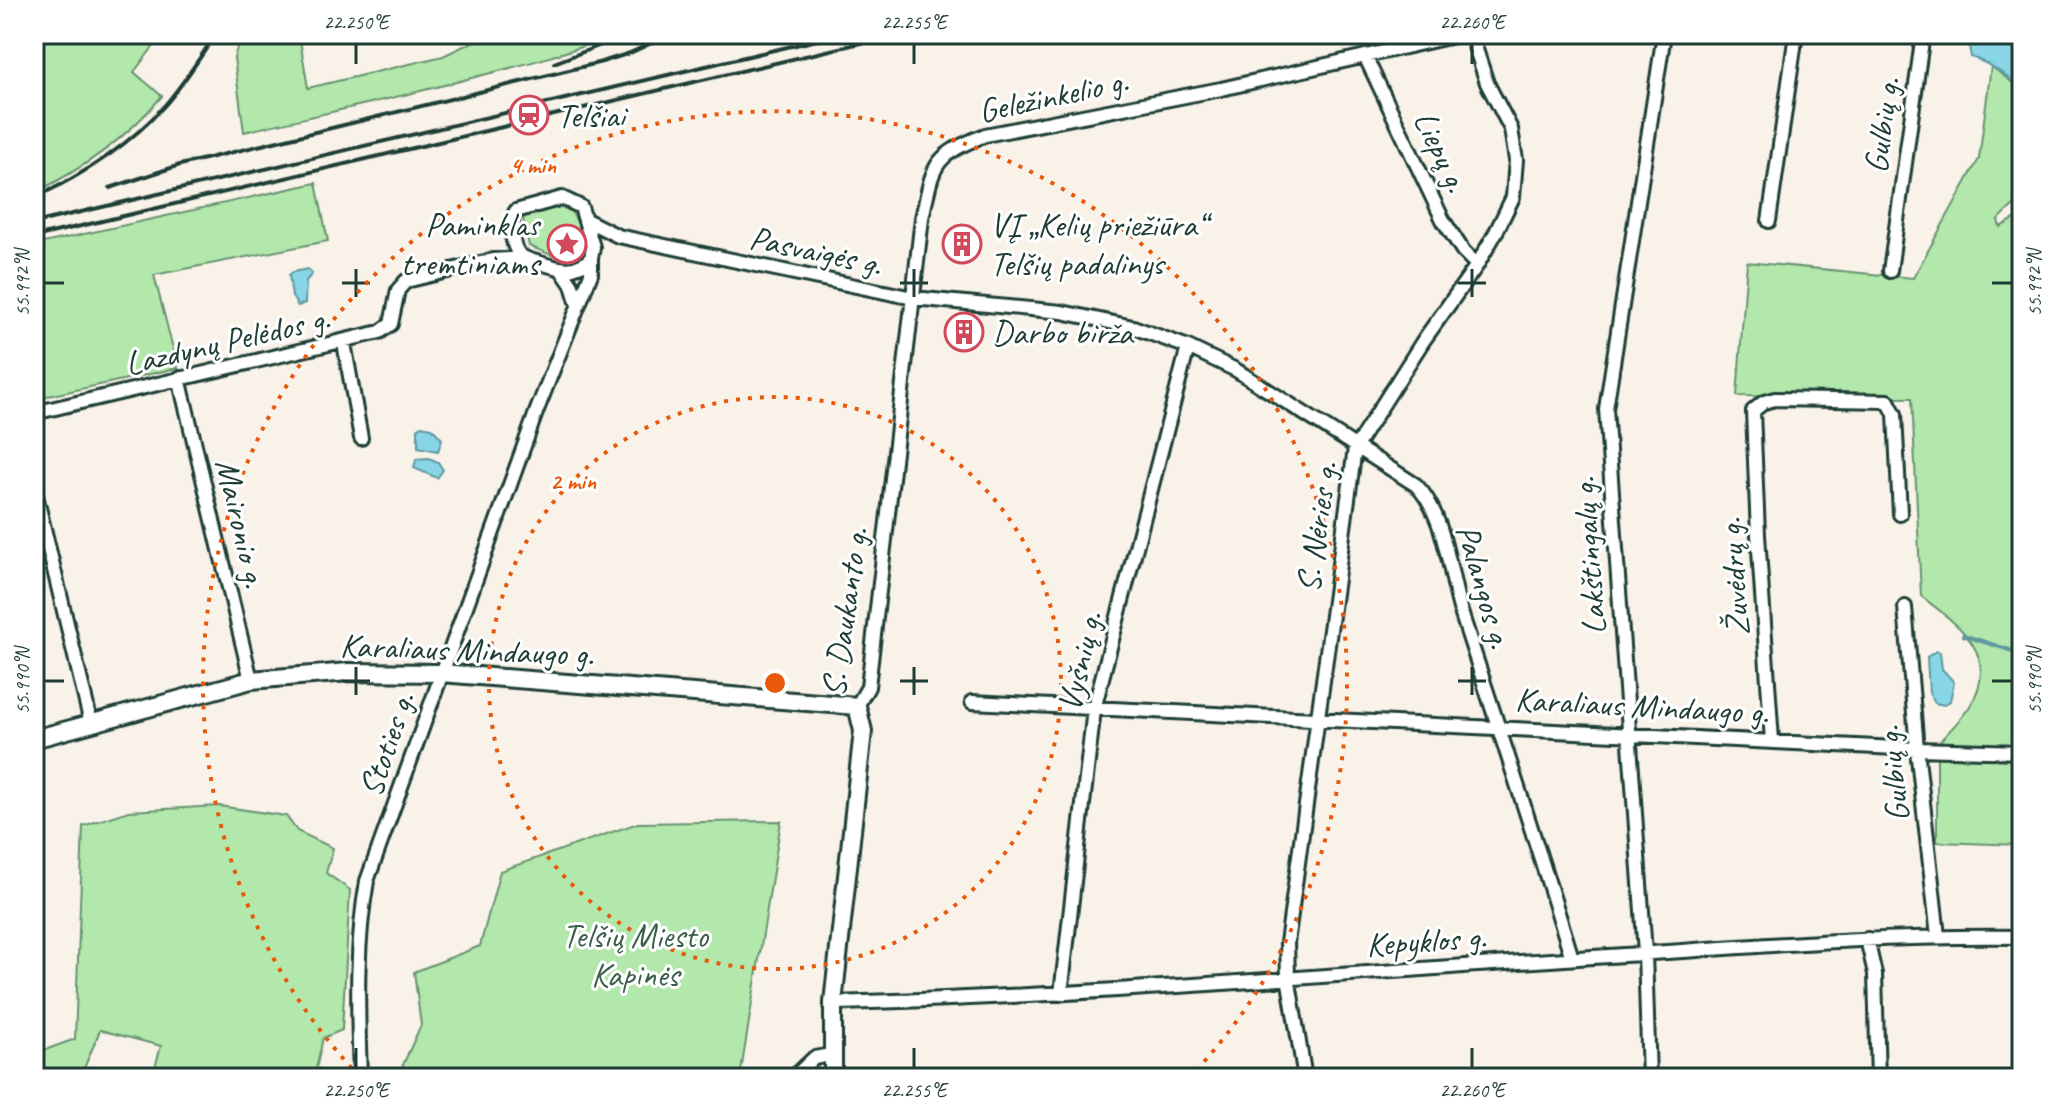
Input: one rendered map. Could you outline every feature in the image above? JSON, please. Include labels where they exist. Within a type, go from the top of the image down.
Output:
[{"type":"main road","name":"Karaliaus Mindaugo g.","points":[[34,739],[251,680],[349,672],[441,673],[857,706]]},
{"type":"main road","name":"S. Daukanto g.","points":[[833,1078],[833,1003],[863,731],[857,706]]},
{"type":"street","name":"Geležinkelio g.","points":[[913,298],[922,218],[929,188],[940,160],[951,149],[985,135],[1221,89],[1462,34]]},
{"type":"street","name":"S. Nėries g.","points":[[1305,1078],[1288,977],[1287,943],[1355,448],[1423,341],[1477,265],[1513,197],[1516,160],[1511,129],[1487,83],[1471,34]]},
{"type":"street","name":"Lakštingalų g.","points":[[1649,1078],[1645,953],[1606,409],[1664,34]]},
{"type":"street","points":[[1769,221],[1796,34]]},
{"type":"street","name":"Gulbių g.","points":[[1890,271],[1923,34]]},
{"type":"street","name":"Liepų g.","points":[[1365,56],[1443,220],[1463,251],[1477,265]]},
{"type":"street","points":[[592,256],[581,207],[562,198],[516,211],[512,216],[517,252],[524,258],[561,269],[582,266],[592,256],[609,239],[618,236]]},
{"type":"street","name":"Pasvaigės g.","points":[[586,220],[618,236],[913,298],[1097,318],[1133,327],[1188,347],[1259,383],[1355,448]]},
{"type":"street","points":[[493,260],[509,239],[512,229]]},
{"type":"street","name":"Stoties g.","points":[[360,1078],[357,963],[359,924],[367,881],[441,673],[591,274],[592,256]]},
{"type":"street","name":"Lazdynų Pelėdos g.","points":[[34,413],[344,343],[380,332],[391,324],[398,290],[406,281],[493,260],[524,258]]},
{"type":"street","points":[[561,269],[572,285],[578,305]]},
{"type":"street","name":"S. Daukanto g.","points":[[857,706],[868,687],[913,298]]},
{"type":"street","points":[[344,343],[361,438]]},
{"type":"street","name":"Vyšnių g.","points":[[1061,994],[1094,709],[1188,347]]},
{"type":"street","name":"Maironio g.","points":[[179,378],[251,680]]},
{"type":"street","name":"Žuvėdrų g.","points":[[1772,741],[1753,411],[1764,402],[1775,399],[1888,401],[1895,414],[1900,514]]},
{"type":"street","name":"Palangos g.","points":[[1355,448],[1416,485],[1432,505],[1461,611],[1572,958]]},
{"type":"street","points":[[34,487],[91,723]]},
{"type":"street","name":"Gulbių g.","points":[[1905,607],[1938,936]]},
{"type":"street","name":"Karaliaus Mindaugo g.","points":[[972,702],[1318,721],[2022,752]]},
{"type":"street","name":"Kepyklos g.","points":[[833,1003],[1061,994],[1867,939],[2022,937]]},
{"type":"street","points":[[1867,939],[1875,974],[1878,1078]]},
{"type":"street","points":[[793,1078],[814,1058],[831,1055]]},
{"type":"green space","points":[[34,34],[163,34],[134,72],[162,96],[134,126],[103,151],[70,174],[34,193]]},
{"type":"green space","points":[[247,34],[299,34],[308,88],[443,56],[489,34],[615,34],[511,68],[244,132],[234,58]]},
{"type":"green space","points":[[1991,66],[2018,87],[2022,95],[2022,197],[1998,220],[2000,227],[2022,215],[2022,845],[1937,842],[1937,744],[1970,706],[1979,688],[1981,671],[1971,642],[1949,618],[1921,596],[1912,398],[1737,396],[1747,262],[1913,278],[1979,159]]},
{"type":"green space","points":[[316,183],[328,241],[154,275],[178,368],[34,399],[34,245]]},
{"type":"green space","points":[[558,206],[570,211],[578,224],[579,253],[573,256],[554,256],[529,246],[523,218]]},
{"type":"green space","points":[[219,806],[286,816],[297,831],[333,848],[326,873],[350,890],[342,1030],[323,1038],[314,1078],[152,1078],[161,1046],[100,1030],[80,1078],[34,1078],[34,1054],[75,1039],[83,826],[129,811]]},
{"type":"green space","name":"Telšių Miesto Kapinės","points":[[781,821],[740,1078],[397,1078],[421,1025],[414,972],[480,946],[500,871],[638,823]]},
{"type":"water","points":[[1967,34],[2022,34],[2022,95],[2000,72],[1971,57]]},
{"type":"water","points":[[308,269],[312,274],[306,281],[305,303],[298,306],[292,297],[289,275]]},
{"type":"water","points":[[421,426],[432,428],[442,439],[438,451],[418,447],[418,429]]},
{"type":"water","points":[[429,458],[438,462],[443,470],[437,478],[414,468],[416,459]]},
{"type":"water","points":[[1940,652],[1942,669],[1954,682],[1950,701],[1944,705],[1935,703],[1929,693],[1927,657]]},
{"type":"waterway","points":[[1963,635],[2022,654]]},
{"type":"railway","points":[[34,198],[70,180],[136,134],[172,97],[216,34]]},
{"type":"railway","points":[[554,63],[630,34]]},
{"type":"railway","points":[[110,188],[180,165],[602,62],[671,34]]},
{"type":"railway","points":[[34,223],[843,34]]},
{"type":"railway","points":[[34,237],[899,34]]},
{"type":"place","name":"Telšiai","points":[[529,115]]},
{"type":"place","name":"Paminklas tremtiniams","points":[[567,244]]},
{"type":"place","name":"VĮ „Kelių priežiūra“ Telšių padalinys","points":[[962,244]]},
{"type":"place","name":"Darbo birža","points":[[964,332]]}]
